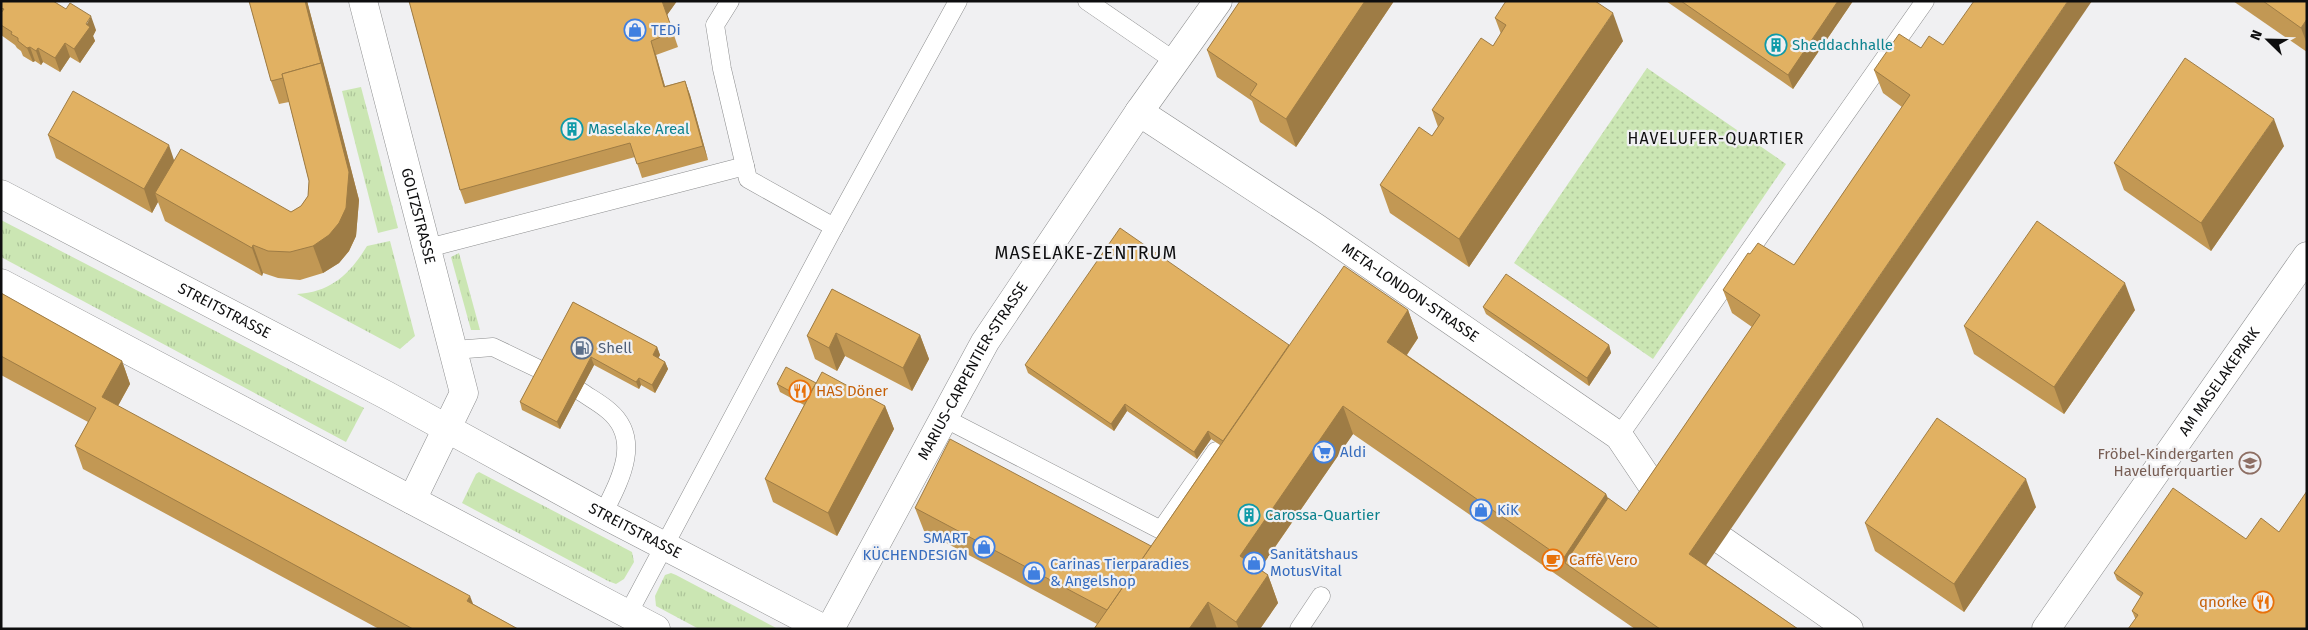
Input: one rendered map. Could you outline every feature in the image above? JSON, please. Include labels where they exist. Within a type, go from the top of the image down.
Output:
[{"type":"street","name":"GOLTZSTRASSE","points":[[362,1],[428,248],[464,394],[448,430]]},
{"type":"street","name":"MARIUS-CARPENTIER-STRASSE","points":[[830,629],[985,342],[1139,112],[1218,1]]},
{"type":"street","name":"META-LONDON-STRASSE","points":[[1139,112],[1318,229],[1619,436],[1660,497]]},
{"type":"street","name":"STREITSTRASSE","points":[[1,194],[386,395],[603,514],[824,629]]},
{"type":"street","name":"AM MASELAKEPARK","points":[[2046,629],[2307,256]]},
{"type":"street","points":[[1,283],[656,629]]},
{"type":"street","points":[[412,500],[448,430]]},
{"type":"street","points":[[1723,541],[1849,629]]},
{"type":"lane","points":[[730,1],[715,25],[722,69],[748,179],[834,227]]},
{"type":"lane","points":[[628,614],[834,227],[958,1]]},
{"type":"lane","points":[[1088,1],[1176,62]]},
{"type":"lane","points":[[1619,436],[1926,1]]},
{"type":"lane","points":[[428,248],[745,166]]},
{"type":"lane","points":[[454,350],[493,347],[543,371]]},
{"type":"lane","points":[[580,391],[610,411],[624,428],[628,451],[621,477],[603,514]]},
{"type":"lane","points":[[944,418],[1161,530],[1216,451]]},
{"type":"lane","points":[[1299,629],[1322,596]]},
{"type":"green space","points":[[1647,68],[1786,164],[1653,359],[1514,263]]},
{"type":"green space","points":[[361,87],[398,228],[378,233],[342,91]]},
{"type":"green space","points":[[1,220],[364,408],[346,442],[1,257]]},
{"type":"green space","points":[[390,241],[415,336],[400,349],[297,294],[320,290],[330,285],[354,265],[367,246]]},
{"type":"green space","points":[[459,253],[480,330],[471,330],[451,257]]},
{"type":"green space","points":[[479,472],[632,552],[634,562],[624,579],[616,584],[608,581],[462,503],[476,474]]},
{"type":"green space","points":[[671,573],[778,629],[699,629],[656,606],[655,596],[665,575]]},
{"type":"building","points":[[1,1],[53,1],[66,9],[70,3],[91,16],[86,24],[90,27],[74,49],[65,43],[55,58],[38,48],[36,51],[30,47],[27,48],[18,41],[18,38],[11,34],[12,32],[1,25],[1,13],[4,9],[1,8]]},
{"type":"building","points":[[249,1],[305,1],[321,63],[282,74],[283,78],[271,81]]},
{"type":"building","name":"Maselake Areal","points":[[409,1],[662,1],[673,32],[651,41],[664,87],[685,81],[703,146],[637,164],[630,143],[460,190]]},
{"type":"building","points":[[1240,1],[1365,1],[1286,119],[1250,95],[1257,84],[1207,50]]},
{"type":"building","points":[[1506,1],[1595,1],[1613,13],[1459,239],[1380,185],[1419,127],[1432,136],[1444,118],[1432,110],[1481,38],[1493,46],[1506,25],[1495,18]]},
{"type":"building","name":"Sheddachhalle","points":[[1681,1],[1838,1],[1788,75]]},
{"type":"building","points":[[1974,1],[2068,1],[1689,554],[1798,629],[1660,629],[1565,563],[1608,498],[1626,511],[1760,315],[1723,290],[1748,253],[1750,254],[1758,243],[1794,265],[1910,95],[1874,70],[1899,34],[1921,48],[1929,36],[1943,45]]},
{"type":"building","points":[[2263,1],[2307,1],[2307,19],[2301,28]]},
{"type":"building","points":[[2185,58],[2274,119],[2201,223],[2114,163]]},
{"type":"building","points":[[321,63],[349,172],[346,208],[339,223],[329,235],[313,246],[290,252],[268,251],[253,245],[252,248],[155,193],[181,149],[291,212],[301,206],[308,196],[309,181],[282,74]]},
{"type":"building","points":[[73,91],[169,145],[144,189],[48,135]]},
{"type":"building","points":[[2037,221],[2125,283],[2054,387],[1964,326]]},
{"type":"building","points":[[1120,228],[1289,345],[1223,441],[1208,431],[1194,452],[1125,404],[1111,424],[1025,365]]},
{"type":"building","points":[[1344,266],[1408,310],[1387,342],[1606,494],[1563,559],[1343,406],[1240,556],[1268,575],[1236,622],[1208,602],[1189,629],[1094,629]]},
{"type":"building","points":[[1506,274],[1609,345],[1587,378],[1483,307]]},
{"type":"building","points":[[832,289],[920,335],[903,368],[836,333],[829,348],[807,336]]},
{"type":"building","points":[[1,293],[122,361],[102,397],[470,596],[467,601],[518,629],[413,629],[75,446],[96,408],[1,356]]},
{"type":"building","points":[[573,302],[657,347],[653,355],[665,362],[652,385],[639,378],[636,382],[591,357],[557,422],[520,402]]},
{"type":"building","points":[[786,367],[816,383],[806,400],[777,384]]},
{"type":"building","points":[[822,372],[885,406],[828,513],[765,479]]},
{"type":"building","points":[[1937,418],[2026,479],[1954,584],[1865,523]]},
{"type":"building","points":[[950,439],[1151,546],[1107,610],[915,508]]},
{"type":"building","points":[[2173,488],[2246,539],[2261,518],[2279,532],[2307,491],[2307,629],[2128,629],[2138,615],[2132,611],[2143,593],[2114,573]]},
{"type":"place","name":"TEDi","points":[[635,30]]},
{"type":"place","name":"Sheddachhalle","points":[[1776,45]]},
{"type":"place","name":"Maselake Areal","points":[[572,129]]},
{"type":"place","name":"Shell","points":[[582,348]]},
{"type":"place","name":"HAS Döner","points":[[800,391]]},
{"type":"place","name":"Aldi","points":[[1324,452]]},
{"type":"place","name":"Fröbel-Kindergarten Haveluferquartier","points":[[2250,463]]},
{"type":"place","name":"KiK","points":[[1481,510]]},
{"type":"place","name":"Carossa-Quartier","points":[[1249,515]]},
{"type":"place","name":"SMART KÜCHENDESIGN","points":[[984,547]]},
{"type":"place","name":"Caffè Vero","points":[[1553,560]]},
{"type":"place","name":"Sanitätshaus MotusVital","points":[[1254,563]]},
{"type":"place","name":"Carinas Tierparadies & Angelshop","points":[[1034,573]]},
{"type":"place","name":"qnorke","points":[[2263,602]]},
{"type":"district","name":"HAVELUFER-QUARTIER","points":[[1716,138]]},
{"type":"district","name":"MASELAKE-ZENTRUM","points":[[1086,253]]}]
